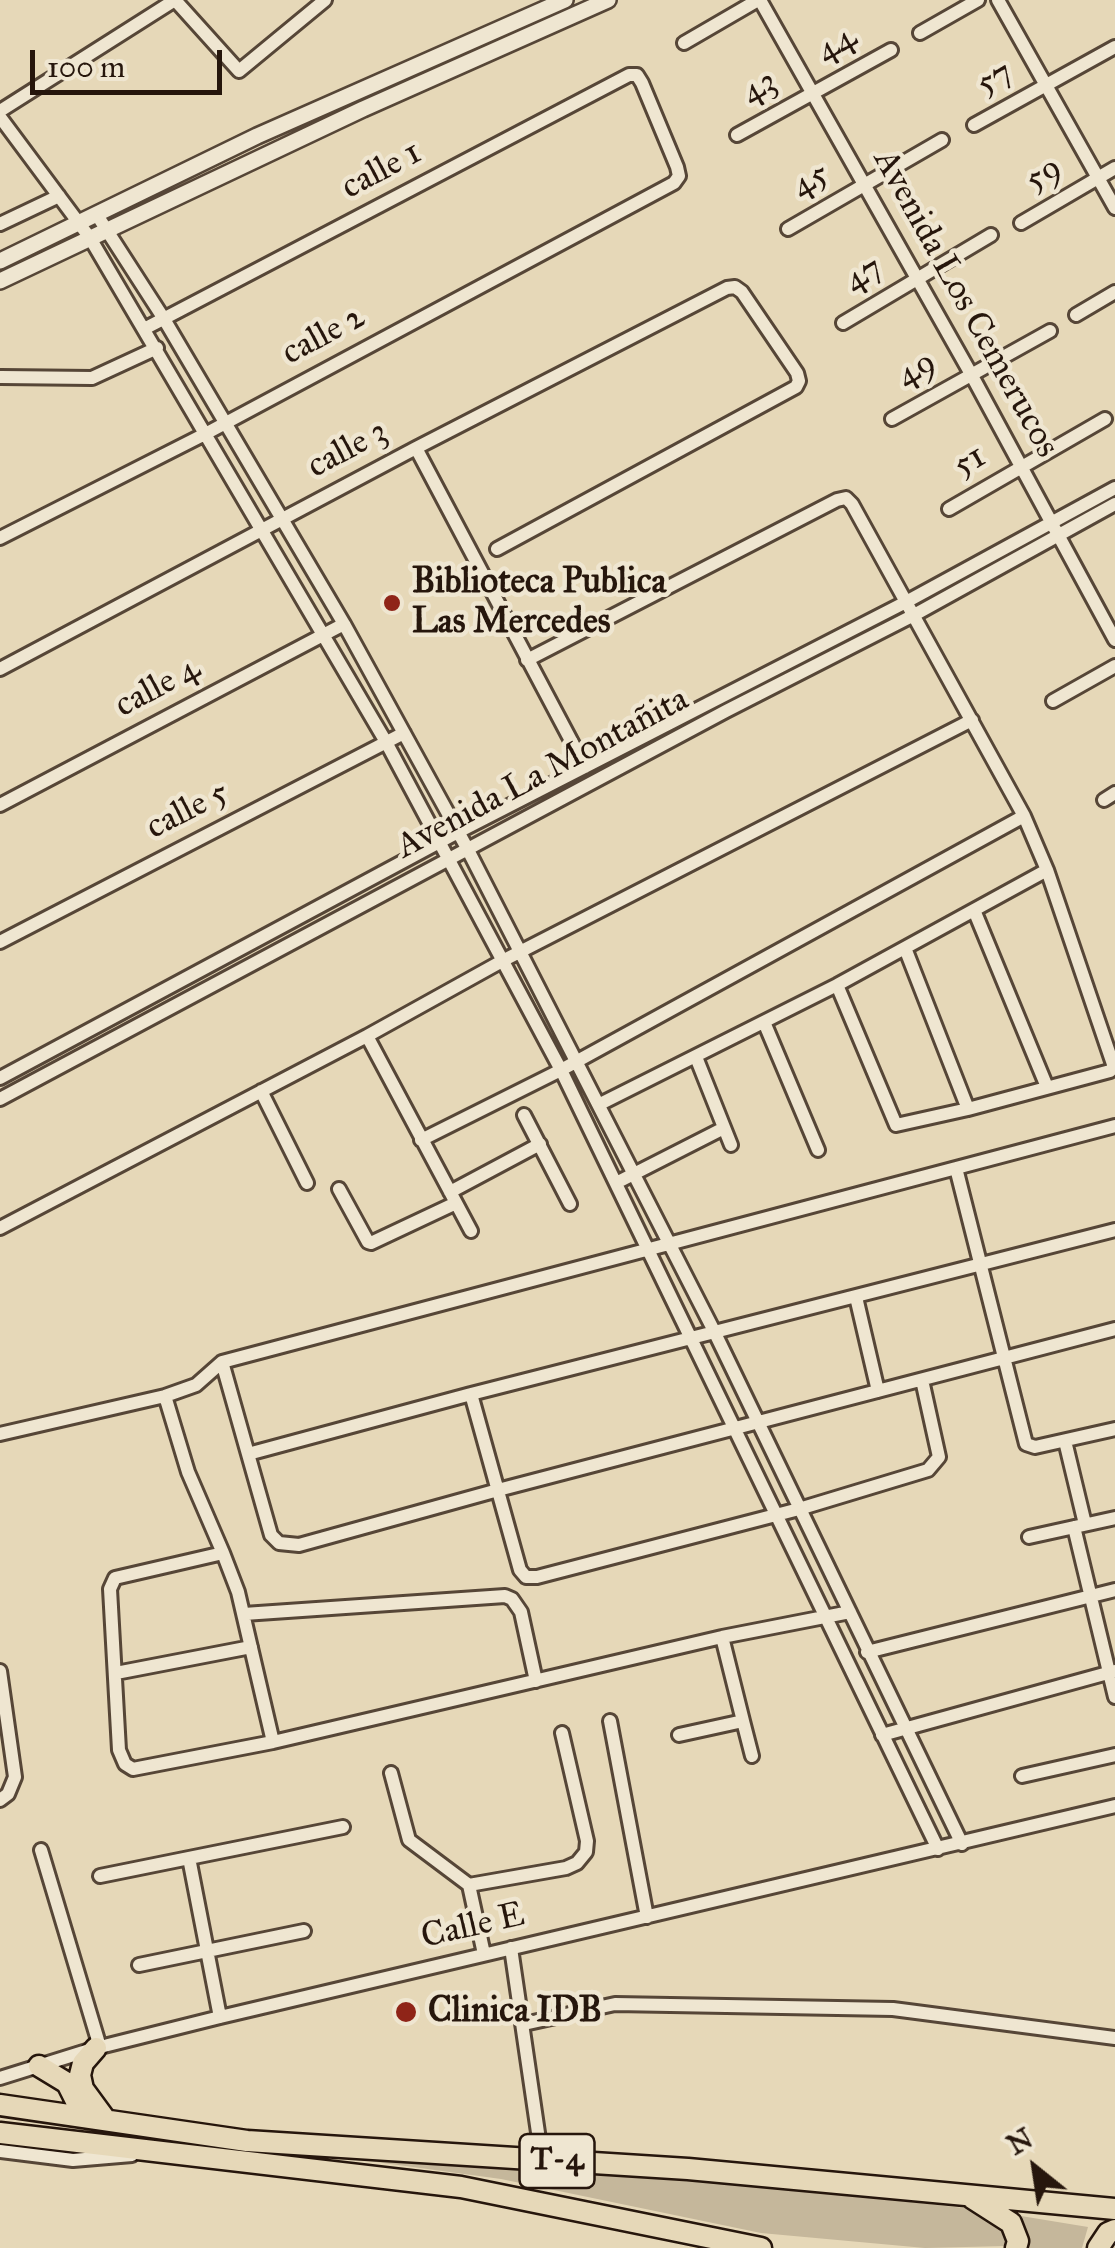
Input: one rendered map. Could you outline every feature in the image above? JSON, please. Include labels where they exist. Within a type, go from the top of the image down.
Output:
[{"type":"highway","points":[[98,2048],[84,2063],[80,2075],[82,2089],[105,2119]]},
{"type":"highway","points":[[39,2066],[67,2083],[83,2116]]},
{"type":"highway","name":"T-4","points":[[0,2105],[247,2141],[688,2169],[1115,2209]]},
{"type":"highway","name":"T-4","points":[[0,2133],[460,2187],[760,2248]]},
{"type":"highway","name":"T-4","points":[[968,2196],[1011,2223],[1018,2241],[1016,2248]]},
{"type":"highway","points":[[1098,2248],[1108,2233],[1115,2230]]},
{"type":"street","points":[[325,0],[239,71],[175,0],[0,114],[90,238],[207,433],[386,742],[504,960],[562,1070],[938,1849]]},
{"type":"street","points":[[0,261],[257,136],[564,0]]},
{"type":"street","points":[[0,281],[363,109],[608,0]]},
{"type":"street","points":[[684,43],[759,0]]},
{"type":"street","name":"Avenida Los Cemerucos","points":[[759,0],[971,374],[1115,640]]},
{"type":"street","points":[[920,33],[978,0]]},
{"type":"street","points":[[998,0],[1115,208]]},
{"type":"street","name":"57","points":[[974,125],[1115,46]]},
{"type":"street","name":"44","points":[[812,94],[892,50]]},
{"type":"street","name":"calle 1","points":[[144,329],[629,75],[637,75],[642,82],[677,167],[679,176],[674,183]]},
{"type":"street","name":"43","points":[[737,135],[812,94]]},
{"type":"street","name":"45","points":[[788,228],[942,140]]},
{"type":"street","name":"59","points":[[1022,223],[1115,168]]},
{"type":"street","name":"calle 2","points":[[0,538],[226,423],[674,183]]},
{"type":"street","points":[[0,224],[59,196]]},
{"type":"street","points":[[97,214],[284,520],[467,848],[635,1173],[962,1844]]},
{"type":"street","name":"47","points":[[843,323],[991,235]]},
{"type":"street","name":"calle 3","points":[[0,670],[416,448],[727,288],[736,287],[742,292],[797,373],[796,387],[497,549]]},
{"type":"street","points":[[1076,315],[1115,292]]},
{"type":"street","name":"49","points":[[892,419],[1050,330]]},
{"type":"street","points":[[1,377],[92,378],[156,348]]},
{"type":"street","name":"51","points":[[949,510],[1105,419]]},
{"type":"street","points":[[416,448],[585,767]]},
{"type":"street","name":"Avenida La Montañita","points":[[1057,530],[1115,488]]},
{"type":"street","points":[[527,660],[837,500],[846,498],[852,504],[1024,816],[1114,1061],[1110,1071],[896,1125],[837,985]]},
{"type":"street","name":"Avenida La Montañita","points":[[0,1099],[910,608],[1057,530],[1115,504]]},
{"type":"street","name":"Avenida La Montañita","points":[[0,1078],[458,832],[910,608]]},
{"type":"street","name":"calle 4","points":[[0,806],[344,624]]},
{"type":"street","points":[[1053,701],[1115,666]]},
{"type":"street","points":[[0,1228],[367,1036],[520,951],[972,720]]},
{"type":"street","name":"calle 5","points":[[0,942],[404,733]]},
{"type":"street","points":[[421,1140],[562,1070],[1024,816]]},
{"type":"street","points":[[600,1104],[837,985],[1047,870]]},
{"type":"street","points":[[974,910],[1047,1088]]},
{"type":"street","points":[[905,948],[968,1109]]},
{"type":"street","points":[[764,1022],[818,1150]]},
{"type":"street","points":[[367,1036],[471,1231]]},
{"type":"street","points":[[696,1058],[731,1145]]},
{"type":"street","points":[[261,1091],[307,1183]]},
{"type":"street","points":[[524,1115],[570,1204]]},
{"type":"street","points":[[0,1434],[164,1396],[196,1385],[222,1362],[1115,1126]]},
{"type":"street","points":[[616,1183],[724,1128]]},
{"type":"street","points":[[339,1190],[371,1243],[540,1144]]},
{"type":"street","points":[[956,1168],[1026,1444],[1034,1448],[1115,1430]]},
{"type":"street","points":[[248,1454],[1115,1230]]},
{"type":"street","points":[[856,1297],[878,1391]]},
{"type":"street","points":[[222,1362],[266,1526],[279,1543],[288,1546],[1115,1329]]},
{"type":"street","points":[[471,1394],[520,1570],[526,1577],[537,1577],[799,1510],[921,1472],[936,1464],[939,1457],[922,1380]]},
{"type":"street","points":[[164,1396],[188,1472],[244,1614],[274,1742]]},
{"type":"street","points":[[1064,1440],[1115,1697]]},
{"type":"street","points":[[1029,1537],[1115,1518]]},
{"type":"street","points":[[222,1553],[115,1578],[110,1589],[119,1750],[125,1764],[133,1769],[274,1742],[722,1637],[850,1612]]},
{"type":"street","points":[[868,1652],[1115,1590]]},
{"type":"street","points":[[244,1614],[505,1596],[521,1612],[536,1681]]},
{"type":"street","points":[[722,1637],[752,1756]]},
{"type":"street","points":[[116,1674],[251,1647]]},
{"type":"street","points":[[0,1671],[14,1777],[8,1794],[0,1800]]},
{"type":"street","points":[[882,1735],[1113,1672]]},
{"type":"street","points":[[610,1721],[647,1916]]},
{"type":"street","points":[[678,1736],[744,1721]]},
{"type":"street","points":[[469,1885],[566,1868],[586,1852],[587,1841],[562,1732]]},
{"type":"street","points":[[1022,1776],[1115,1755]]},
{"type":"street","points":[[392,1773],[409,1840],[469,1885],[484,1954]]},
{"type":"street","name":"Calle E","points":[[0,2078],[220,2017],[1115,1806]]},
{"type":"street","points":[[100,1876],[343,1827]]},
{"type":"street","points":[[41,1850],[98,2048]]},
{"type":"street","points":[[188,1858],[220,2017]]},
{"type":"street","points":[[138,1965],[304,1931]]},
{"type":"street","points":[[511,1948],[542,2160]]},
{"type":"street","points":[[524,2024],[614,2004],[855,2008],[893,2009],[1115,2038]]},
{"type":"street","points":[[0,2151],[74,2160],[152,2152]]},
{"type":"shaded area","points":[[310,2153],[806,2190],[972,2209],[998,2221],[1007,2236],[1006,2246],[925,2248],[761,2233],[501,2179]]},
{"type":"shaded area","points":[[1021,2216],[1088,2227],[1082,2248],[1029,2248]]},
{"type":"place","name":"Biblioteca Publica Las Mercedes","points":[[392,603]]},
{"type":"place","name":"Clinica IDB","points":[[406,2012]]}]
